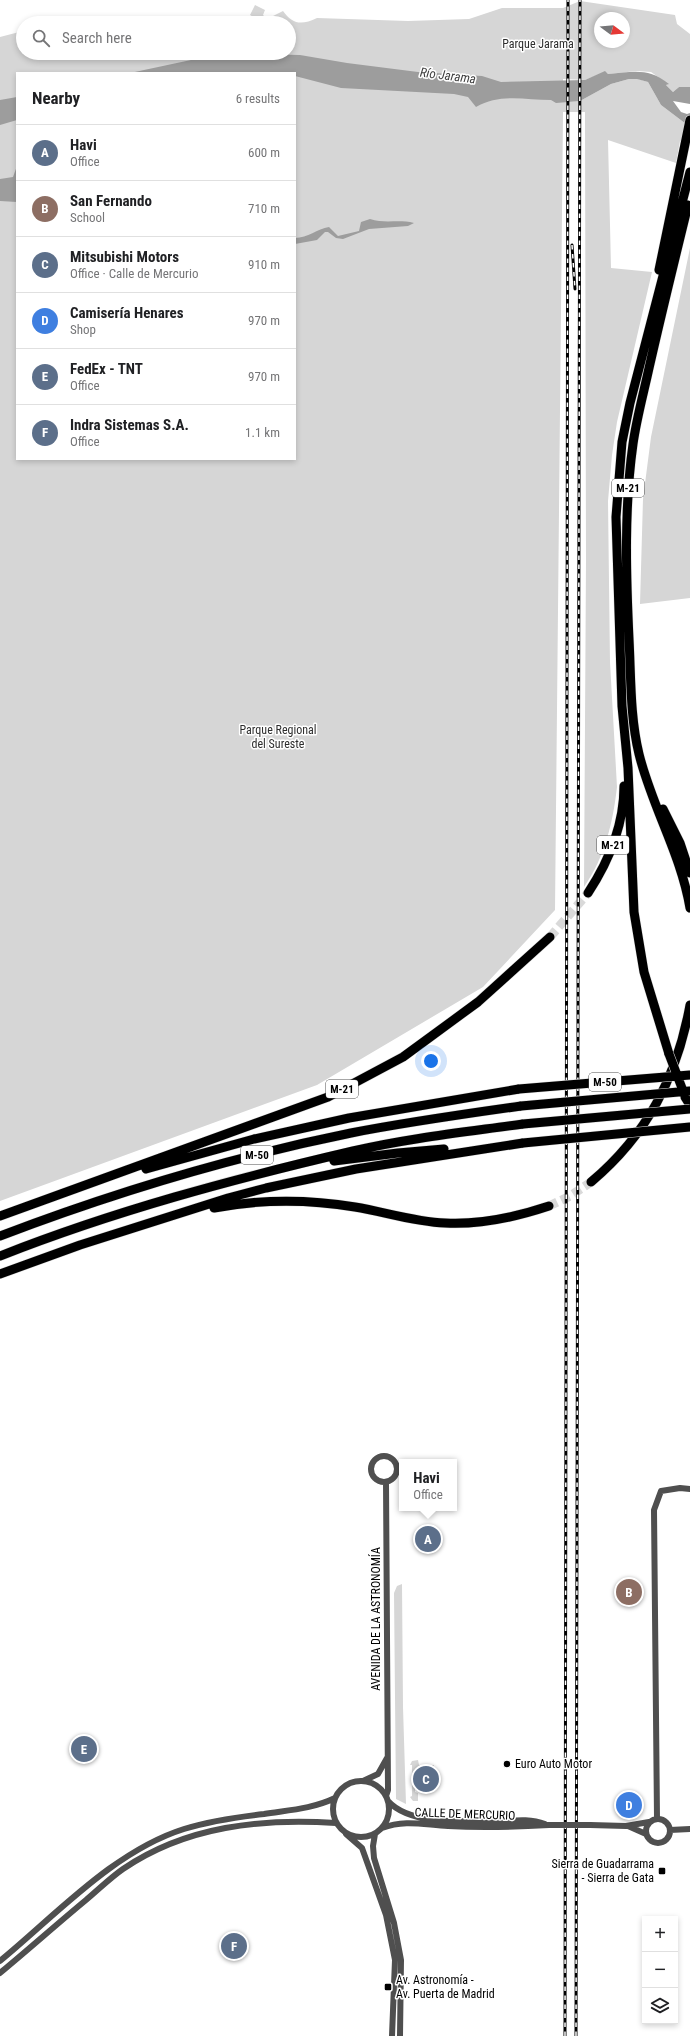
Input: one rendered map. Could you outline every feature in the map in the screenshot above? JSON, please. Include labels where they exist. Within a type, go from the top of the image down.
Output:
[{"type":"highway","points":[[641,360],[690,120]]},
{"type":"highway","name":"M-21","points":[[588,893],[611,853],[621,815],[624,791],[624,733],[618,583],[617,510],[622,442],[641,360],[690,172]]},
{"type":"highway","name":"M-21","points":[[690,198],[633,443],[628,488],[628,608],[632,711],[639,754],[652,795],[681,869],[690,908]]},
{"type":"highway","points":[[647,378],[690,221]]},
{"type":"highway","name":"M-21","points":[[624,733],[629,793],[634,912],[644,972],[669,1054],[688,1098]]},
{"type":"highway","points":[[649,784],[680,843],[690,873]]},
{"type":"highway","name":"M-21","points":[[100,1180],[328,1097],[403,1057],[478,1002],[550,937]]},
{"type":"highway","points":[[590,1182],[613,1164],[635,1138],[651,1113],[679,1052],[690,1005]]},
{"type":"highway","name":"M-50","points":[[0,1216],[36,1201],[100,1180],[254,1139],[349,1118],[519,1089],[690,1075]]},
{"type":"highway","name":"M-50","points":[[0,1236],[111,1197],[255,1155],[350,1134],[434,1118],[521,1106],[688,1098]]},
{"type":"highway","name":"M-50","points":[[0,1256],[103,1218],[191,1193],[319,1160],[396,1143],[523,1124],[690,1109]]},
{"type":"highway","points":[[319,1160],[333,1161],[398,1153],[690,1127]]},
{"type":"highway","points":[[0,1274],[80,1245],[228,1198],[266,1188],[356,1169],[523,1143]]},
{"type":"highway","points":[[178,1215],[257,1201],[310,1201],[445,1223],[480,1222],[517,1217],[550,1206]]},
{"type":"street","points":[[383,1456],[393,1459],[397,1466],[395,1477],[386,1482],[375,1479],[371,1471],[373,1463],[383,1456]]},
{"type":"street","name":"AVENIDA DE LA ASTRONOMÍA","points":[[386,1482],[387,1799]]},
{"type":"street","points":[[657,1818],[654,1664],[654,1510],[661,1491],[670,1488],[690,1489]]},
{"type":"street","name":"AVENIDA DE LA ASTRONOMÍA","points":[[362,1781],[378,1774],[388,1756]]},
{"type":"street","points":[[0,1961],[118,1863],[158,1840],[183,1829],[211,1822],[314,1807],[335,1798],[347,1784],[362,1781],[378,1787],[387,1799],[389,1810],[387,1820],[382,1828],[375,1834],[366,1837],[356,1837],[346,1834]]},
{"type":"street","points":[[335,1798],[333,1814],[336,1823],[362,1848],[386,1915],[395,1960],[392,2036]]},
{"type":"street","name":"CALLE DE MERCURIO","points":[[387,1799],[397,1810],[405,1814],[428,1818],[464,1821],[532,1820],[549,1825]]},
{"type":"street","points":[[626,1826],[649,1822],[657,1818]]},
{"type":"street","points":[[626,1826],[646,1834],[653,1842],[658,1843],[667,1839],[670,1830],[666,1822],[657,1818]]},
{"type":"street","points":[[0,1973],[123,1870],[162,1847],[200,1833],[243,1825],[293,1820],[336,1823]]},
{"type":"street","name":"CALLE DE MERCURIO","points":[[382,1828],[395,1823],[406,1822],[446,1826],[497,1827],[549,1825],[626,1826]]},
{"type":"street","points":[[646,1834],[645,1829],[649,1822]]},
{"type":"street","points":[[670,1830],[690,1829]]},
{"type":"street","points":[[375,1834],[373,1846],[374,1858],[394,1923],[401,1960],[400,2036]]},
{"type":"green space","name":"Parque Regional del Sureste","points":[[580,1],[675,15],[677,24],[690,34],[690,87],[679,87],[673,92],[666,85],[668,84],[651,72],[637,71],[608,74],[605,72],[585,80],[563,79],[563,102],[580,101],[611,84],[629,79],[638,79],[648,82],[661,105],[690,127],[690,144],[680,141],[676,163],[608,140],[611,268],[652,272],[617,422],[612,455],[608,501],[610,662],[617,787],[613,813],[603,851],[584,887],[586,559],[585,112],[563,112],[555,910],[483,987],[317,1085],[0,1201],[0,37],[16,33],[16,60],[296,60],[296,22],[302,23],[317,18],[408,21],[469,19],[502,8],[563,8]]},
{"type":"green space","points":[[255,5],[265,10],[264,16],[250,15]]},
{"type":"green space","name":"Parque Regional del Sureste","points":[[283,11],[287,16],[273,16]]},
{"type":"green space","points":[[690,248],[690,598],[640,604],[643,499],[651,437]]},
{"type":"green space","points":[[402,1584],[403,1707],[406,1804],[396,1799],[394,1593],[397,1586]]},
{"type":"green space","points":[[418,1760],[419,1765],[434,1765],[434,1769],[415,1769],[415,1792],[418,1793],[418,1801],[413,1801],[410,1797],[412,1796],[412,1765],[410,1765],[412,1761]]},
{"type":"water","name":"Río Jarama","points":[[296,55],[418,72],[482,76],[501,82],[585,80],[605,71],[608,74],[640,72],[654,75],[661,79],[669,84],[666,85],[673,92],[679,87],[690,87],[690,104],[673,101],[681,112],[687,114],[690,113],[690,127],[661,105],[648,82],[637,79],[629,79],[611,84],[580,101],[556,103],[551,100],[513,98],[494,100],[476,107],[468,97],[454,94],[341,88],[296,76],[296,72],[135,72],[191,60],[296,60]]},
{"type":"water","points":[[16,97],[16,120],[0,125],[0,100]]},
{"type":"water","points":[[16,169],[16,202],[0,201],[0,179],[13,177]]},
{"type":"water","points":[[370,219],[414,223],[408,226],[369,229],[343,239],[336,238],[328,232],[325,232],[317,240],[296,244],[296,238],[304,237],[329,227],[338,236],[359,231],[361,222]]},
{"type":"tunnel","points":[[550,937],[588,893]]},
{"type":"tunnel","points":[[549,1206],[570,1196],[591,1182]]},
{"type":"railway","points":[[565,2036],[568,0]]},
{"type":"railway","points":[[576,2036],[580,0]]},
{"type":"railway","points":[[572,245],[575,289]]},
{"type":"place","name":"Havi","points":[[428,1539]]},
{"type":"place","name":"San Fernando","points":[[629,1592]]},
{"type":"place","name":"FedEx - TNT","points":[[84,1749]]},
{"type":"place","name":"Euro Auto Motor","points":[[507,1764]]},
{"type":"place","name":"Mitsubishi Motors","points":[[426,1779]]},
{"type":"place","name":"Camisería Henares","points":[[629,1805]]},
{"type":"place","name":"Sierra de Guadarrama - Sierra de Gata","points":[[662,1871]]},
{"type":"place","name":"Indra Sistemas S.A.","points":[[234,1946]]},
{"type":"place","name":"Av. Astronomía - Av. Puerta de Madrid","points":[[388,1987]]},
{"type":"park label","name":"Parque Jarama","points":[[538,44]]}]
